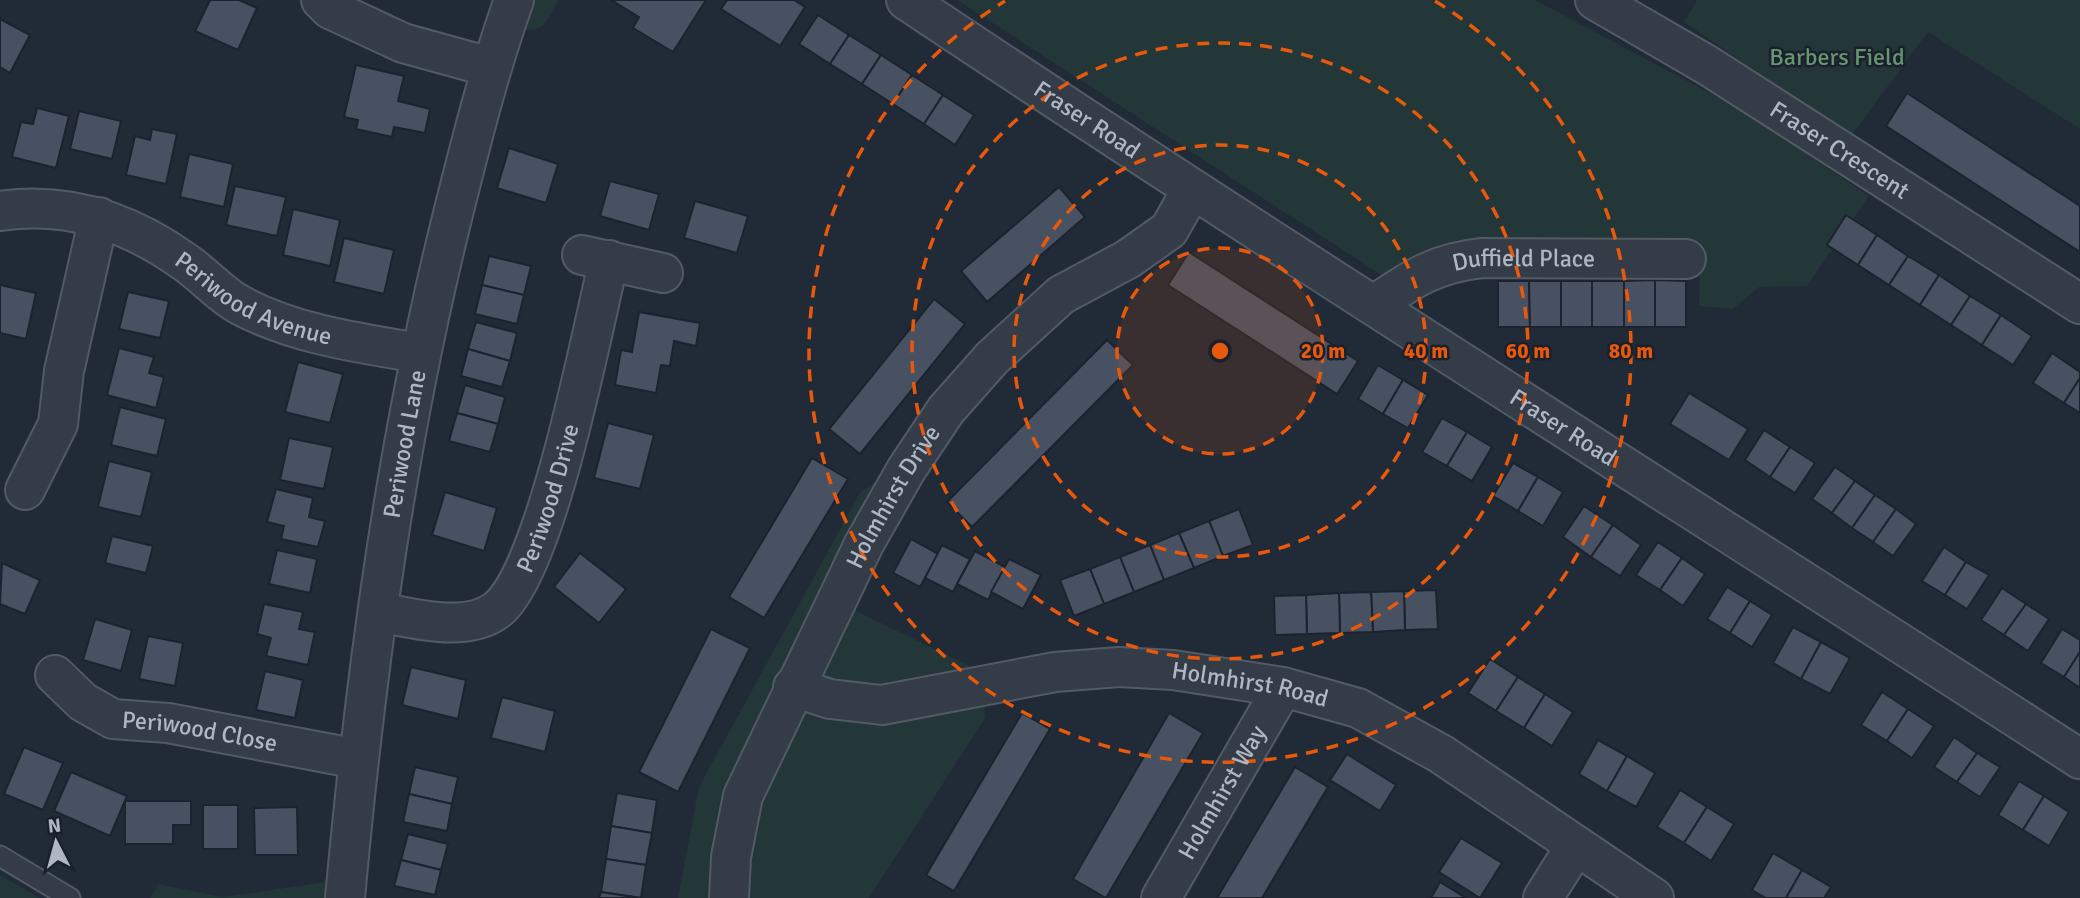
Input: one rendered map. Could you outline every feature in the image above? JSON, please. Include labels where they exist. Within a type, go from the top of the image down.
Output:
[{"type":"street","points":[[321,0],[330,9],[403,43],[490,67]]},
{"type":"street","name":"Periwood Lane","points":[[345,898],[358,759],[419,353],[490,67],[514,0]]},
{"type":"street","name":"Fraser Road","points":[[906,0],[1191,191],[1374,305],[2080,759]]},
{"type":"street","name":"Fraser Crescent","points":[[1595,0],[1707,65],[2080,304]]},
{"type":"street","name":"Holmhirst Drive","points":[[729,898],[731,856],[743,796],[793,687],[864,544],[906,470],[946,410],[992,358],[1061,295],[1128,259],[1169,230],[1191,191]]},
{"type":"street","name":"Periwood Avenue","points":[[0,211],[20,208],[87,212],[138,233],[184,261],[238,304],[281,323],[419,353]]},
{"type":"street","points":[[25,490],[58,424],[64,371],[99,217]]},
{"type":"street","name":"Periwood Drive","points":[[378,612],[448,622],[476,621],[499,609],[523,572],[557,478],[595,258],[663,272]]},
{"type":"street","name":"Duffield Place","points":[[1374,305],[1419,274],[1451,262],[1482,258],[1686,259]]},
{"type":"street","name":"Holmhirst Road","points":[[793,687],[830,699],[882,705],[1055,672],[1119,667],[1173,670],[1283,688],[1357,708],[1441,754],[1654,898]]},
{"type":"street","name":"Periwood Close","points":[[55,675],[83,702],[113,719],[169,723],[358,759]]},
{"type":"street","name":"Holmhirst Way","points":[[1161,898],[1283,688]]},
{"type":"street","points":[[1543,898],[1576,846]]},
{"type":"lane","points":[[0,856],[70,898]]},
{"type":"green space","points":[[535,0],[558,0],[541,27],[523,29]]},
{"type":"green space","points":[[957,0],[1535,0],[1740,109],[1869,196],[1807,286],[1759,287],[1733,309],[1699,306],[1700,250],[1386,278]]},
{"type":"green space","name":"Barbers Field","points":[[1697,0],[2080,0],[2080,129],[1928,32],[1851,136],[1684,22]]},
{"type":"green space","points":[[877,481],[884,489],[819,593],[976,669],[986,717],[869,898],[678,898],[699,787],[861,491]]},
{"type":"green space","points":[[0,875],[39,898],[0,898]]},
{"type":"green space","points":[[346,879],[344,898],[150,898],[158,884],[223,897]]},
{"type":"building","points":[[210,0],[239,0],[257,8],[238,50],[195,31]]},
{"type":"building","points":[[611,0],[706,0],[673,52],[633,28],[639,17]]},
{"type":"building","points":[[727,0],[794,0],[805,7],[780,46],[721,9]]},
{"type":"building","points":[[818,15],[849,35],[830,64],[799,44]]},
{"type":"building","points":[[0,19],[30,35],[10,73],[0,67]]},
{"type":"building","points":[[849,35],[881,55],[862,84],[830,64]]},
{"type":"building","points":[[881,55],[912,75],[893,104],[862,84]]},
{"type":"building","points":[[356,65],[404,76],[398,101],[430,109],[425,133],[394,127],[392,137],[356,129],[358,120],[344,117]]},
{"type":"building","points":[[912,75],[943,95],[924,124],[893,104]]},
{"type":"building","points":[[1907,93],[2080,206],[2080,252],[1886,126]]},
{"type":"building","points":[[943,95],[974,115],[955,145],[924,124]]},
{"type":"building","points":[[37,108],[69,116],[56,168],[12,157],[21,122],[33,124]]},
{"type":"building","points":[[79,111],[121,121],[112,159],[70,149]]},
{"type":"building","points":[[152,129],[177,134],[166,184],[126,175],[135,136],[150,140]]},
{"type":"building","points":[[509,148],[558,164],[546,203],[497,188]]},
{"type":"building","points":[[189,154],[233,164],[224,207],[180,197]]},
{"type":"building","points":[[610,181],[659,194],[649,230],[600,216]]},
{"type":"building","points":[[235,186],[286,197],[277,236],[226,225]]},
{"type":"building","points":[[1059,187],[1085,217],[987,302],[961,271]]},
{"type":"building","points":[[695,201],[748,216],[737,253],[684,238]]},
{"type":"building","points":[[293,209],[340,220],[330,266],[283,255]]},
{"type":"building","points":[[1846,215],[1877,235],[1858,265],[1827,245]]},
{"type":"building","points":[[1877,235],[1908,256],[1889,285],[1858,265]]},
{"type":"building","points":[[344,238],[394,250],[384,294],[334,282]]},
{"type":"building","points":[[1189,252],[1358,361],[1337,394],[1168,285]]},
{"type":"building","points":[[489,256],[531,266],[524,295],[482,285]]},
{"type":"building","points":[[1908,256],[1939,275],[1920,305],[1889,285]]},
{"type":"building","points":[[1939,275],[1970,296],[1951,325],[1920,305]]},
{"type":"building","points":[[1655,280],[1686,281],[1686,327],[1655,327]]},
{"type":"building","points":[[1655,280],[1655,327],[1624,327],[1624,281]]},
{"type":"building","points":[[1498,281],[1529,281],[1530,327],[1498,327]]},
{"type":"building","points":[[1529,281],[1561,281],[1561,327],[1530,327]]},
{"type":"building","points":[[1561,281],[1592,281],[1592,327],[1561,327]]},
{"type":"building","points":[[1592,281],[1624,281],[1624,327],[1592,327]]},
{"type":"building","points":[[0,285],[36,293],[26,339],[0,333]]},
{"type":"building","points":[[482,285],[524,295],[517,324],[475,314]]},
{"type":"building","points":[[128,292],[169,301],[160,338],[119,329]]},
{"type":"building","points":[[1970,296],[2001,315],[1982,345],[1951,325]]},
{"type":"building","points":[[934,299],[965,324],[860,454],[829,429]]},
{"type":"building","points":[[639,312],[700,323],[696,346],[674,341],[670,366],[661,365],[656,393],[615,385],[621,350],[632,352]]},
{"type":"building","points":[[2001,315],[2032,336],[2013,365],[1982,345]]},
{"type":"building","points":[[476,322],[517,333],[510,361],[468,349]]},
{"type":"building","points":[[1107,340],[1133,365],[972,527],[947,502]]},
{"type":"building","points":[[119,348],[154,357],[149,373],[164,377],[156,408],[107,395]]},
{"type":"building","points":[[468,349],[510,361],[502,387],[461,376]]},
{"type":"building","points":[[2052,353],[2080,372],[2080,378],[2064,403],[2033,383]]},
{"type":"building","points":[[298,362],[343,374],[330,423],[285,412]]},
{"type":"building","points":[[1378,365],[1403,380],[1383,414],[1358,399]]},
{"type":"building","points":[[2080,378],[2080,413],[2064,403]]},
{"type":"building","points":[[1403,380],[1428,395],[1408,428],[1383,414]]},
{"type":"building","points":[[465,385],[505,397],[498,424],[457,413]]},
{"type":"building","points":[[1689,393],[1748,429],[1729,460],[1670,424]]},
{"type":"building","points":[[120,407],[166,419],[157,456],[111,445]]},
{"type":"building","points":[[457,413],[498,424],[490,452],[449,441]]},
{"type":"building","points":[[1442,418],[1467,432],[1447,466],[1422,452]]},
{"type":"building","points":[[608,423],[654,435],[640,489],[594,478]]},
{"type":"building","points":[[1764,430],[1790,447],[1770,477],[1745,460]]},
{"type":"building","points":[[1467,432],[1492,447],[1472,481],[1447,466]]},
{"type":"building","points":[[289,438],[333,447],[324,489],[280,480]]},
{"type":"building","points":[[1790,447],[1815,463],[1795,493],[1770,477]]},
{"type":"building","points":[[812,458],[848,479],[764,618],[729,597]]},
{"type":"building","points":[[109,461],[152,472],[141,517],[98,507]]},
{"type":"building","points":[[1513,463],[1538,477],[1518,511],[1493,496]]},
{"type":"building","points":[[1835,467],[1855,481],[1832,513],[1812,499]]},
{"type":"building","points":[[1538,477],[1563,492],[1543,526],[1518,511]]},
{"type":"building","points":[[1855,481],[1875,495],[1852,528],[1832,513]]},
{"type":"building","points":[[276,489],[313,498],[309,517],[325,521],[318,547],[281,539],[284,526],[267,522]]},
{"type":"building","points":[[445,492],[497,508],[484,551],[432,535]]},
{"type":"building","points":[[1875,495],[1896,509],[1873,542],[1852,528]]},
{"type":"building","points":[[1584,506],[1613,525],[1591,557],[1563,537]]},
{"type":"building","points":[[1239,509],[1253,545],[1223,556],[1209,521]]},
{"type":"building","points":[[1896,509],[1916,524],[1893,556],[1873,542]]},
{"type":"building","points":[[1209,521],[1223,556],[1194,568],[1179,533]]},
{"type":"building","points":[[1613,525],[1641,545],[1620,576],[1591,557]]},
{"type":"building","points":[[1179,533],[1194,568],[1164,580],[1150,545]]},
{"type":"building","points":[[112,536],[153,546],[146,573],[105,563]]},
{"type":"building","points":[[911,539],[938,554],[920,587],[893,573]]},
{"type":"building","points":[[1658,542],[1682,558],[1660,590],[1636,575]]},
{"type":"building","points":[[942,545],[970,559],[953,592],[925,578]]},
{"type":"building","points":[[1150,545],[1164,580],[1134,592],[1120,557]]},
{"type":"building","points":[[1944,547],[1966,562],[1945,595],[1922,581]]},
{"type":"building","points":[[277,550],[317,559],[310,593],[269,584]]},
{"type":"building","points":[[975,551],[1005,567],[988,600],[957,584]]},
{"type":"building","points":[[580,553],[626,589],[599,623],[554,587]]},
{"type":"building","points":[[1120,557],[1134,592],[1104,604],[1090,569]]},
{"type":"building","points":[[1682,558],[1705,574],[1683,606],[1660,590]]},
{"type":"building","points":[[1009,559],[1041,575],[1023,609],[991,592]]},
{"type":"building","points":[[1966,562],[1989,575],[1967,609],[1945,595]]},
{"type":"building","points":[[2,563],[40,580],[25,614],[0,604]]},
{"type":"building","points":[[1090,569],[1104,604],[1074,616],[1060,580]]},
{"type":"building","points":[[1727,587],[1750,601],[1730,633],[1707,619]]},
{"type":"building","points":[[2002,588],[2026,604],[2004,635],[1981,620]]},
{"type":"building","points":[[1436,590],[1438,629],[1405,630],[1404,591]]},
{"type":"building","points":[[1404,591],[1405,630],[1373,632],[1371,592]]},
{"type":"building","points":[[1371,592],[1373,632],[1340,633],[1339,593]]},
{"type":"building","points":[[1339,593],[1340,633],[1307,634],[1306,595]]},
{"type":"building","points":[[1306,595],[1307,634],[1275,635],[1274,596]]},
{"type":"building","points":[[1750,601],[1772,615],[1752,647],[1730,633]]},
{"type":"building","points":[[264,604],[303,612],[299,629],[315,632],[308,665],[266,656],[271,638],[257,634]]},
{"type":"building","points":[[2026,604],[2049,619],[2028,651],[2004,635]]},
{"type":"building","points":[[95,619],[132,630],[121,671],[83,660]]},
{"type":"building","points":[[1793,627],[1821,642],[1801,679],[1773,663]]},
{"type":"building","points":[[711,629],[750,648],[678,792],[639,772]]},
{"type":"building","points":[[2062,629],[2080,640],[2080,652],[2064,677],[2041,663]]},
{"type":"building","points":[[148,636],[183,643],[175,686],[139,679]]},
{"type":"building","points":[[1821,642],[1850,658],[1830,694],[1801,679]]},
{"type":"building","points":[[2080,652],[2080,688],[2064,677]]},
{"type":"building","points":[[1490,659],[1518,677],[1496,711],[1468,693]]},
{"type":"building","points":[[411,667],[466,680],[458,719],[402,705]]},
{"type":"building","points":[[265,671],[303,680],[295,718],[256,710]]},
{"type":"building","points":[[1518,677],[1545,694],[1524,728],[1496,711]]},
{"type":"building","points":[[1882,692],[1908,709],[1887,741],[1861,725]]},
{"type":"building","points":[[1545,694],[1573,712],[1552,746],[1524,728]]},
{"type":"building","points":[[502,697],[555,711],[545,752],[491,738]]},
{"type":"building","points":[[1908,709],[1934,726],[1912,758],[1887,741]]},
{"type":"building","points":[[1022,713],[1050,729],[954,891],[926,875]]},
{"type":"building","points":[[1169,713],[1203,733],[1106,898],[1073,879]]},
{"type":"building","points":[[1954,737],[1977,753],[1957,782],[1934,767]]},
{"type":"building","points":[[1598,740],[1627,756],[1607,791],[1579,774]]},
{"type":"building","points":[[24,747],[63,763],[43,810],[4,794]]},
{"type":"building","points":[[1977,753],[2000,767],[1980,797],[1957,782]]},
{"type":"building","points":[[1347,754],[1396,785],[1380,811],[1330,780]]},
{"type":"building","points":[[1627,756],[1655,773],[1636,807],[1607,791]]},
{"type":"building","points":[[415,767],[458,777],[452,804],[409,794]]},
{"type":"building","points":[[1295,767],[1328,787],[1262,898],[1217,898]]},
{"type":"building","points":[[71,772],[127,796],[110,836],[54,811]]},
{"type":"building","points":[[2019,781],[2044,796],[2023,830],[1998,815]]},
{"type":"building","points":[[1680,790],[1707,807],[1684,843],[1657,827]]},
{"type":"building","points":[[617,793],[657,800],[652,833],[611,826]]},
{"type":"building","points":[[409,794],[452,804],[447,831],[403,822]]},
{"type":"building","points":[[2044,796],[2069,812],[2049,846],[2023,830]]},
{"type":"building","points":[[125,801],[191,801],[191,825],[173,825],[173,844],[125,844]]},
{"type":"building","points":[[203,805],[238,805],[238,849],[203,849]]},
{"type":"building","points":[[297,807],[298,855],[255,855],[254,808]]},
{"type":"building","points":[[1707,807],[1734,824],[1711,861],[1684,843]]},
{"type":"building","points":[[611,826],[652,833],[646,865],[606,859]]},
{"type":"building","points":[[408,834],[448,844],[441,870],[401,860]]},
{"type":"building","points":[[1461,838],[1502,863],[1480,898],[1439,872]]},
{"type":"building","points":[[1773,853],[1802,870],[1786,898],[1766,898],[1752,890]]},
{"type":"building","points":[[606,859],[646,865],[641,898],[601,892]]},
{"type":"building","points":[[401,860],[441,870],[435,895],[394,886]]},
{"type":"building","points":[[1802,870],[1831,887],[1824,898],[1786,898]]},
{"type":"building","points":[[1440,882],[1466,898],[1431,898]]},
{"type":"building","points":[[601,892],[640,898],[599,898]]}]
